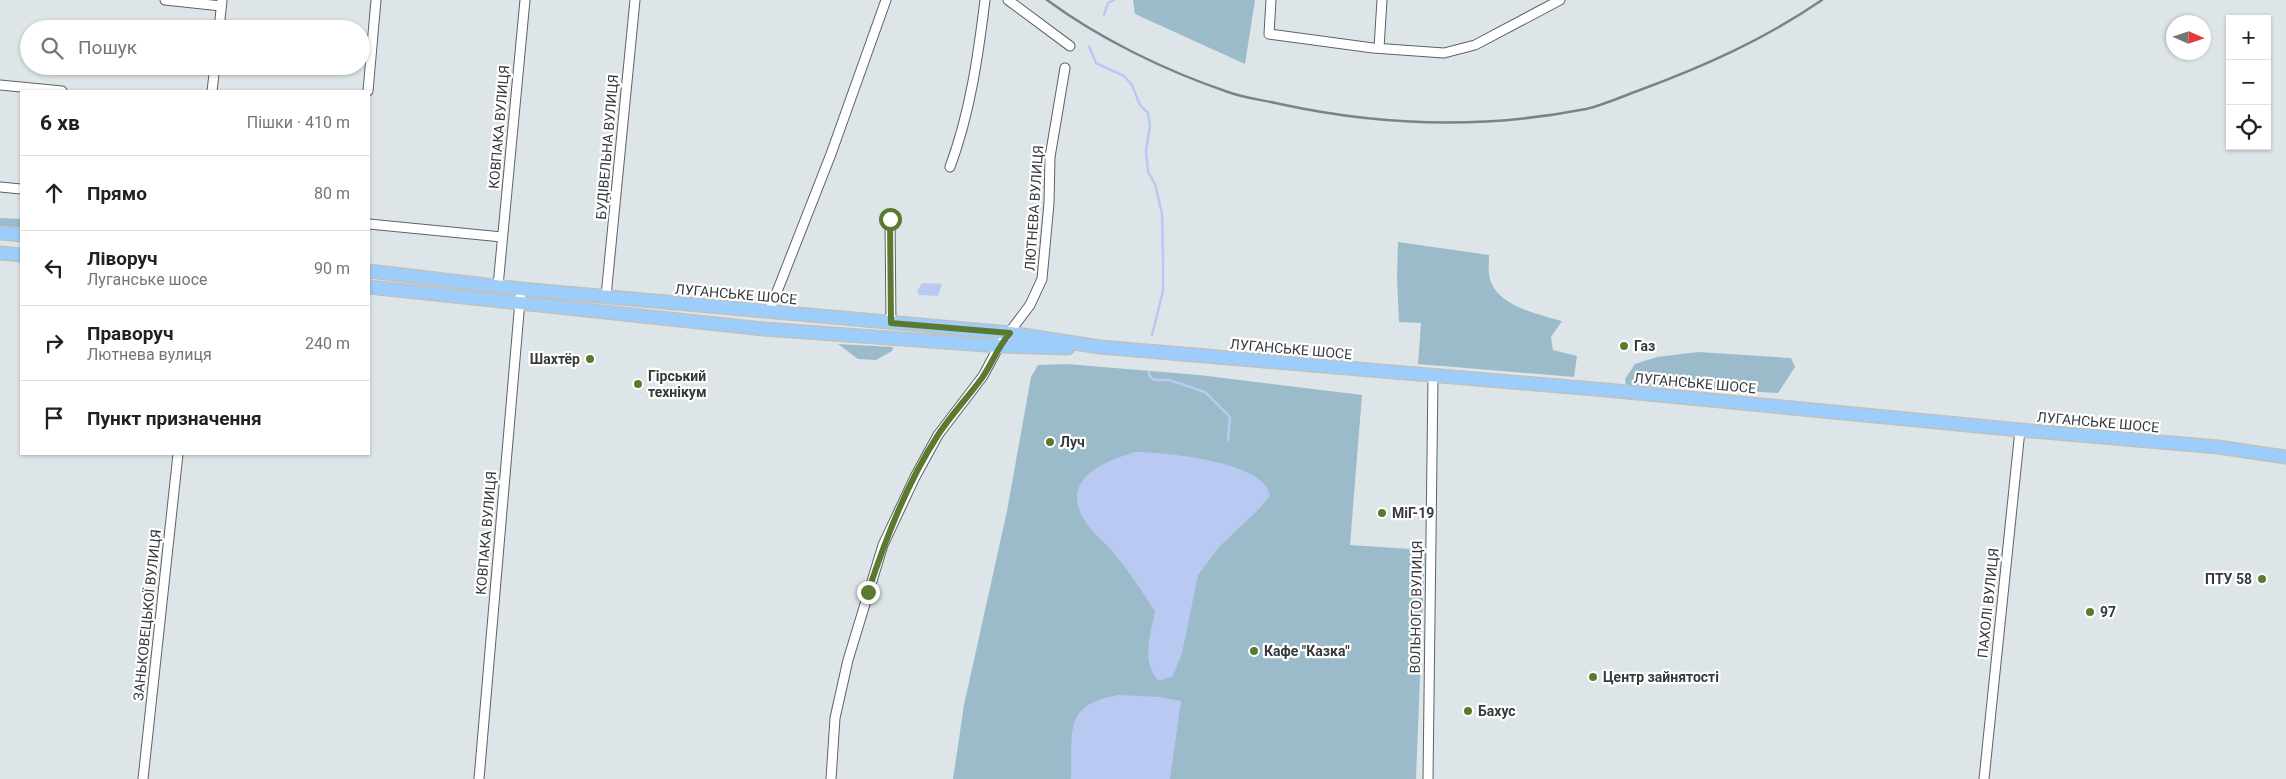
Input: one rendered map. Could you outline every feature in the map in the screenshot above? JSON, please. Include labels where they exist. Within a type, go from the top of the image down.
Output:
[{"type":"main road","points":[[0,233],[20,235]]},
{"type":"main road","points":[[0,253],[20,255]]},
{"type":"main road","name":"ЛУГАНСЬКЕ ШОСЕ","points":[[370,271],[520,289],[1010,333],[1100,347],[1615,390],[2020,430],[2218,447],[2286,457]]},
{"type":"main road","name":"ЛУГАНСЬКЕ ШОСЕ","points":[[370,287],[764,329],[999,346],[1100,347]]},
{"type":"street","points":[[166,0],[221,3],[220,20]]},
{"type":"street","points":[[370,68],[376,0]]},
{"type":"street","name":"КОВПАКА ВУЛИЦЯ","points":[[498,286],[525,0]]},
{"type":"street","name":"БУДІВЕЛЬНА ВУЛИЦЯ","points":[[606,296],[635,0]]},
{"type":"street","points":[[769,312],[831,154],[886,0]]},
{"type":"street","points":[[950,167],[961,137],[977,69],[985,0]]},
{"type":"street","points":[[1008,0],[1070,46]]},
{"type":"street","points":[[1271,0],[1269,34],[1444,54],[1474,46],[1560,0]]},
{"type":"street","points":[[1379,48],[1382,0]]},
{"type":"street","name":"ЛЮТНЕВА ВУЛИЦЯ","points":[[831,779],[835,718],[848,660],[883,545],[915,477],[938,434],[983,376],[999,346],[1030,305],[1042,279],[1049,203],[1050,157],[1065,68]]},
{"type":"street","points":[[212,90],[214,75]]},
{"type":"street","points":[[368,90],[369,75]]},
{"type":"street","points":[[0,85],[52,90]]},
{"type":"street","points":[[0,187],[20,189]]},
{"type":"street","points":[[890,219],[891,323]]},
{"type":"street","points":[[370,224],[502,237]]},
{"type":"street","name":"КОВПАКА ВУЛИЦЯ","points":[[479,779],[520,289]]},
{"type":"street","name":"ВОЛЬНОГО ВУЛИЦЯ","points":[[1428,779],[1433,376]]},
{"type":"street","name":"ПАХОЛІ ВУЛИЦЯ","points":[[1984,779],[2020,430]]},
{"type":"street","name":"ЗАНЬКОВЕЦЬКОЇ ВУЛИЦЯ","points":[[143,779],[178,455]]},
{"type":"shaded area","points":[[1133,0],[1255,0],[1245,64],[1135,14]]},
{"type":"shaded area","points":[[0,218],[20,219],[20,228],[0,226]]},
{"type":"shaded area","points":[[1398,242],[1489,255],[1490,279],[1494,289],[1501,296],[1520,308],[1562,321],[1551,337],[1553,350],[1577,356],[1574,377],[1418,364],[1421,323],[1399,322]]},
{"type":"shaded area","points":[[922,283],[942,284],[938,296],[919,295],[917,291]]},
{"type":"shaded area","points":[[838,344],[893,347],[892,351],[876,360],[858,359]]},
{"type":"shaded area","points":[[1698,352],[1791,358],[1795,367],[1778,393],[1626,385],[1625,379],[1635,364],[1657,357]]},
{"type":"shaded area","points":[[1067,364],[1199,375],[1362,395],[1350,545],[1425,550],[1416,779],[953,779],[964,705],[1007,511],[1031,377],[1038,365]]},
{"type":"shaded area","points":[[1135,452],[1189,457],[1233,467],[1251,474],[1264,484],[1270,496],[1220,546],[1198,575],[1182,653],[1173,676],[1159,681],[1153,674],[1148,657],[1149,638],[1155,611],[1131,575],[1087,524],[1079,509],[1077,496],[1080,485],[1097,468],[1109,461]]},
{"type":"shaded area","points":[[1119,695],[1160,697],[1181,701],[1170,779],[1071,779],[1072,734],[1074,723],[1079,713],[1088,705],[1101,699]]},
{"type":"waterway","points":[[1104,15],[1108,3],[1114,0]]},
{"type":"waterway","points":[[1089,46],[1096,63],[1124,76],[1132,85],[1140,105],[1148,113],[1150,125],[1146,151],[1148,172],[1155,184],[1162,214],[1163,259],[1163,291],[1152,335]]},
{"type":"waterway","points":[[1149,372],[1150,377],[1154,380],[1169,380],[1205,392],[1230,417],[1228,440]]},
{"type":"railway","points":[[1047,0],[1089,28],[1134,53],[1205,84],[1234,94],[1356,117],[1394,121],[1433,122],[1509,120],[1586,109],[1600,105],[1664,81],[1734,51],[1779,27],[1822,0]]},
{"type":"place","name":"Газ","points":[[1624,346]]},
{"type":"place","name":"Шахтёр","points":[[590,359]]},
{"type":"place","name":"Гірський технікум","points":[[638,384]]},
{"type":"place","name":"Луч","points":[[1050,442]]},
{"type":"place","name":"МіГ-19","points":[[1382,513]]},
{"type":"place","name":"ПТУ 58","points":[[2262,579]]},
{"type":"place","name":"97","points":[[2090,612]]},
{"type":"place","name":"Кафе \"Казка\"","points":[[1254,651]]},
{"type":"place","name":"Центр зайнятості","points":[[1593,677]]},
{"type":"place","name":"Бахус","points":[[1468,711]]},
{"type":"route","points":[[868,592],[883,545],[915,477],[938,434],[983,376],[999,346],[1010,333],[891,323],[890,219]]}]
